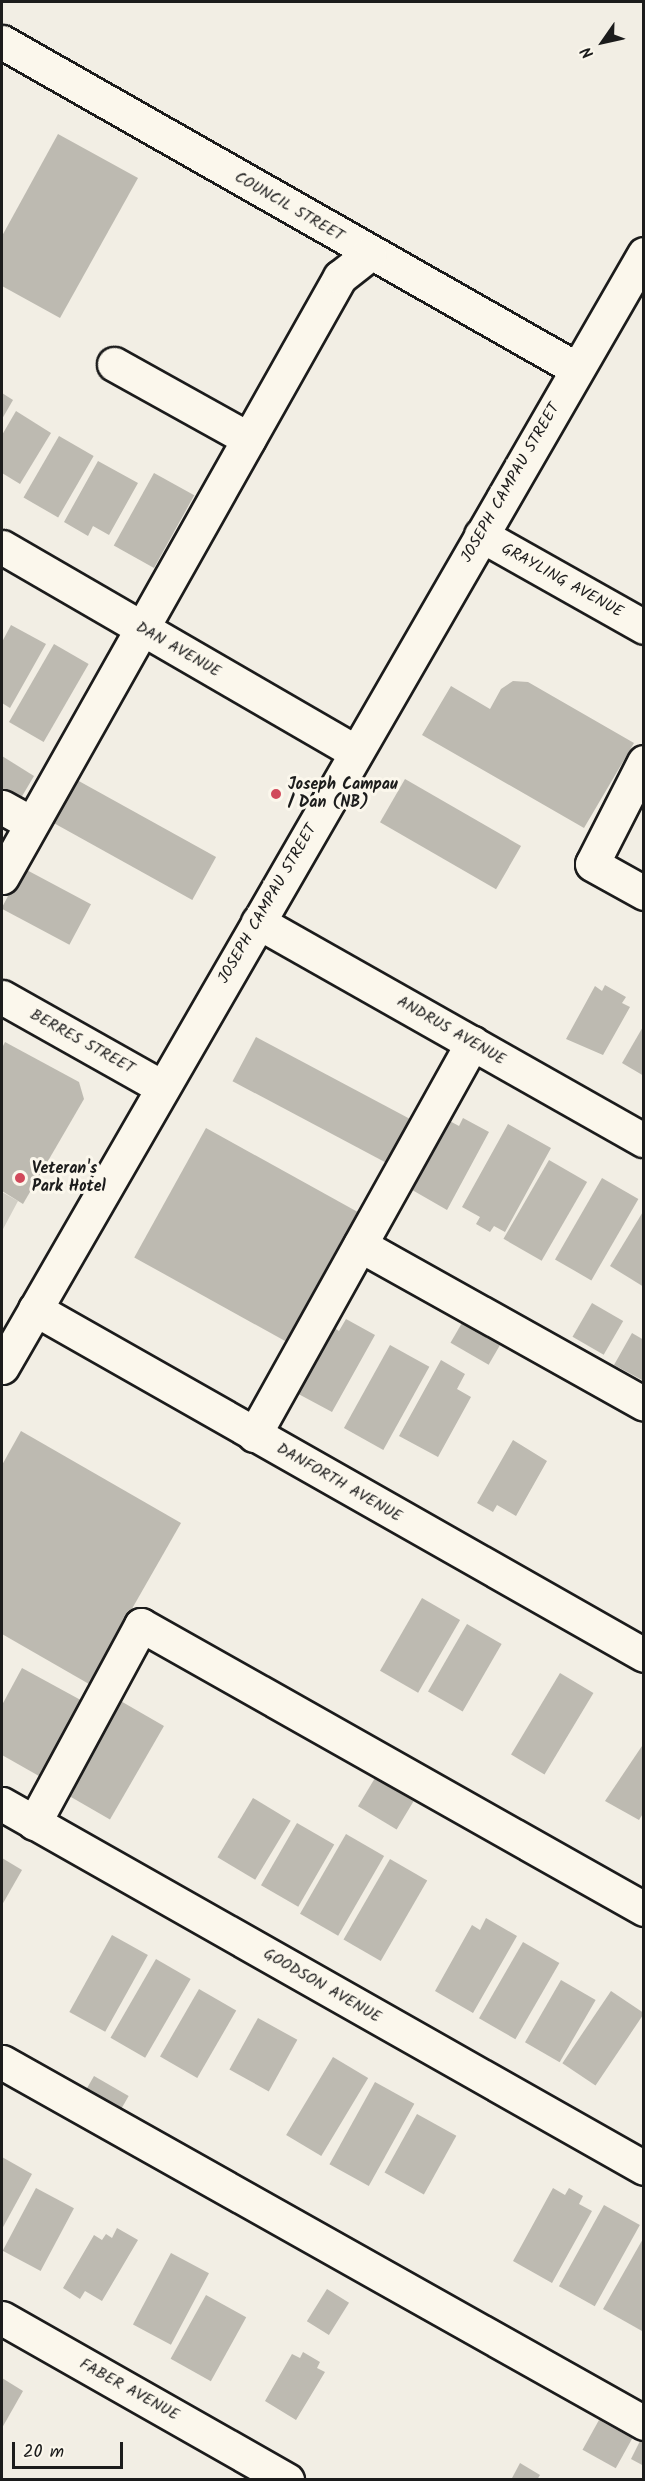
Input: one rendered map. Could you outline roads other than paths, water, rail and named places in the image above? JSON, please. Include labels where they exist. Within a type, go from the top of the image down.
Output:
[{"type":"street","name":"COUNCIL STREET","points":[[2,42],[369,254],[577,369]]},
{"type":"street","points":[[2,877],[340,277],[369,254]]},
{"type":"street","name":"JOSEPH CAMPAU STREET","points":[[2,1367],[644,254]]},
{"type":"street","points":[[114,364],[249,439]]},
{"type":"street","name":"GRAYLING AVENUE","points":[[481,535],[644,627]]},
{"type":"street","name":"DAN AVENUE","points":[[2,547],[355,752]]},
{"type":"street","points":[[644,762],[592,864],[644,893]]},
{"type":"street","points":[[2,807],[31,824]]},
{"type":"street","name":"ANDRUS AVENUE","points":[[258,922],[644,1140]]},
{"type":"street","name":"BERRES STREET","points":[[2,997],[162,1087]]},
{"type":"street","points":[[254,1435],[472,1043]]},
{"type":"street","points":[[360,1245],[644,1404]]},
{"type":"street","name":"DANFORTH AVENUE","points":[[35,1309],[644,1655]]},
{"type":"street","points":[[34,1823],[141,1625],[644,1909]]},
{"type":"street","name":"GOODSON AVENUE","points":[[2,1804],[644,2168]]},
{"type":"street","points":[[2,2062],[644,2423]]},
{"type":"street","name":"FABER AVENUE","points":[[2,2318],[287,2480]]},
{"type":"place","name":"Joseph Campau / Dan (NB)","points":[[276,794]]},
{"type":"place","name":"Veteran's Park Hotel","points":[[20,1178]]}]
